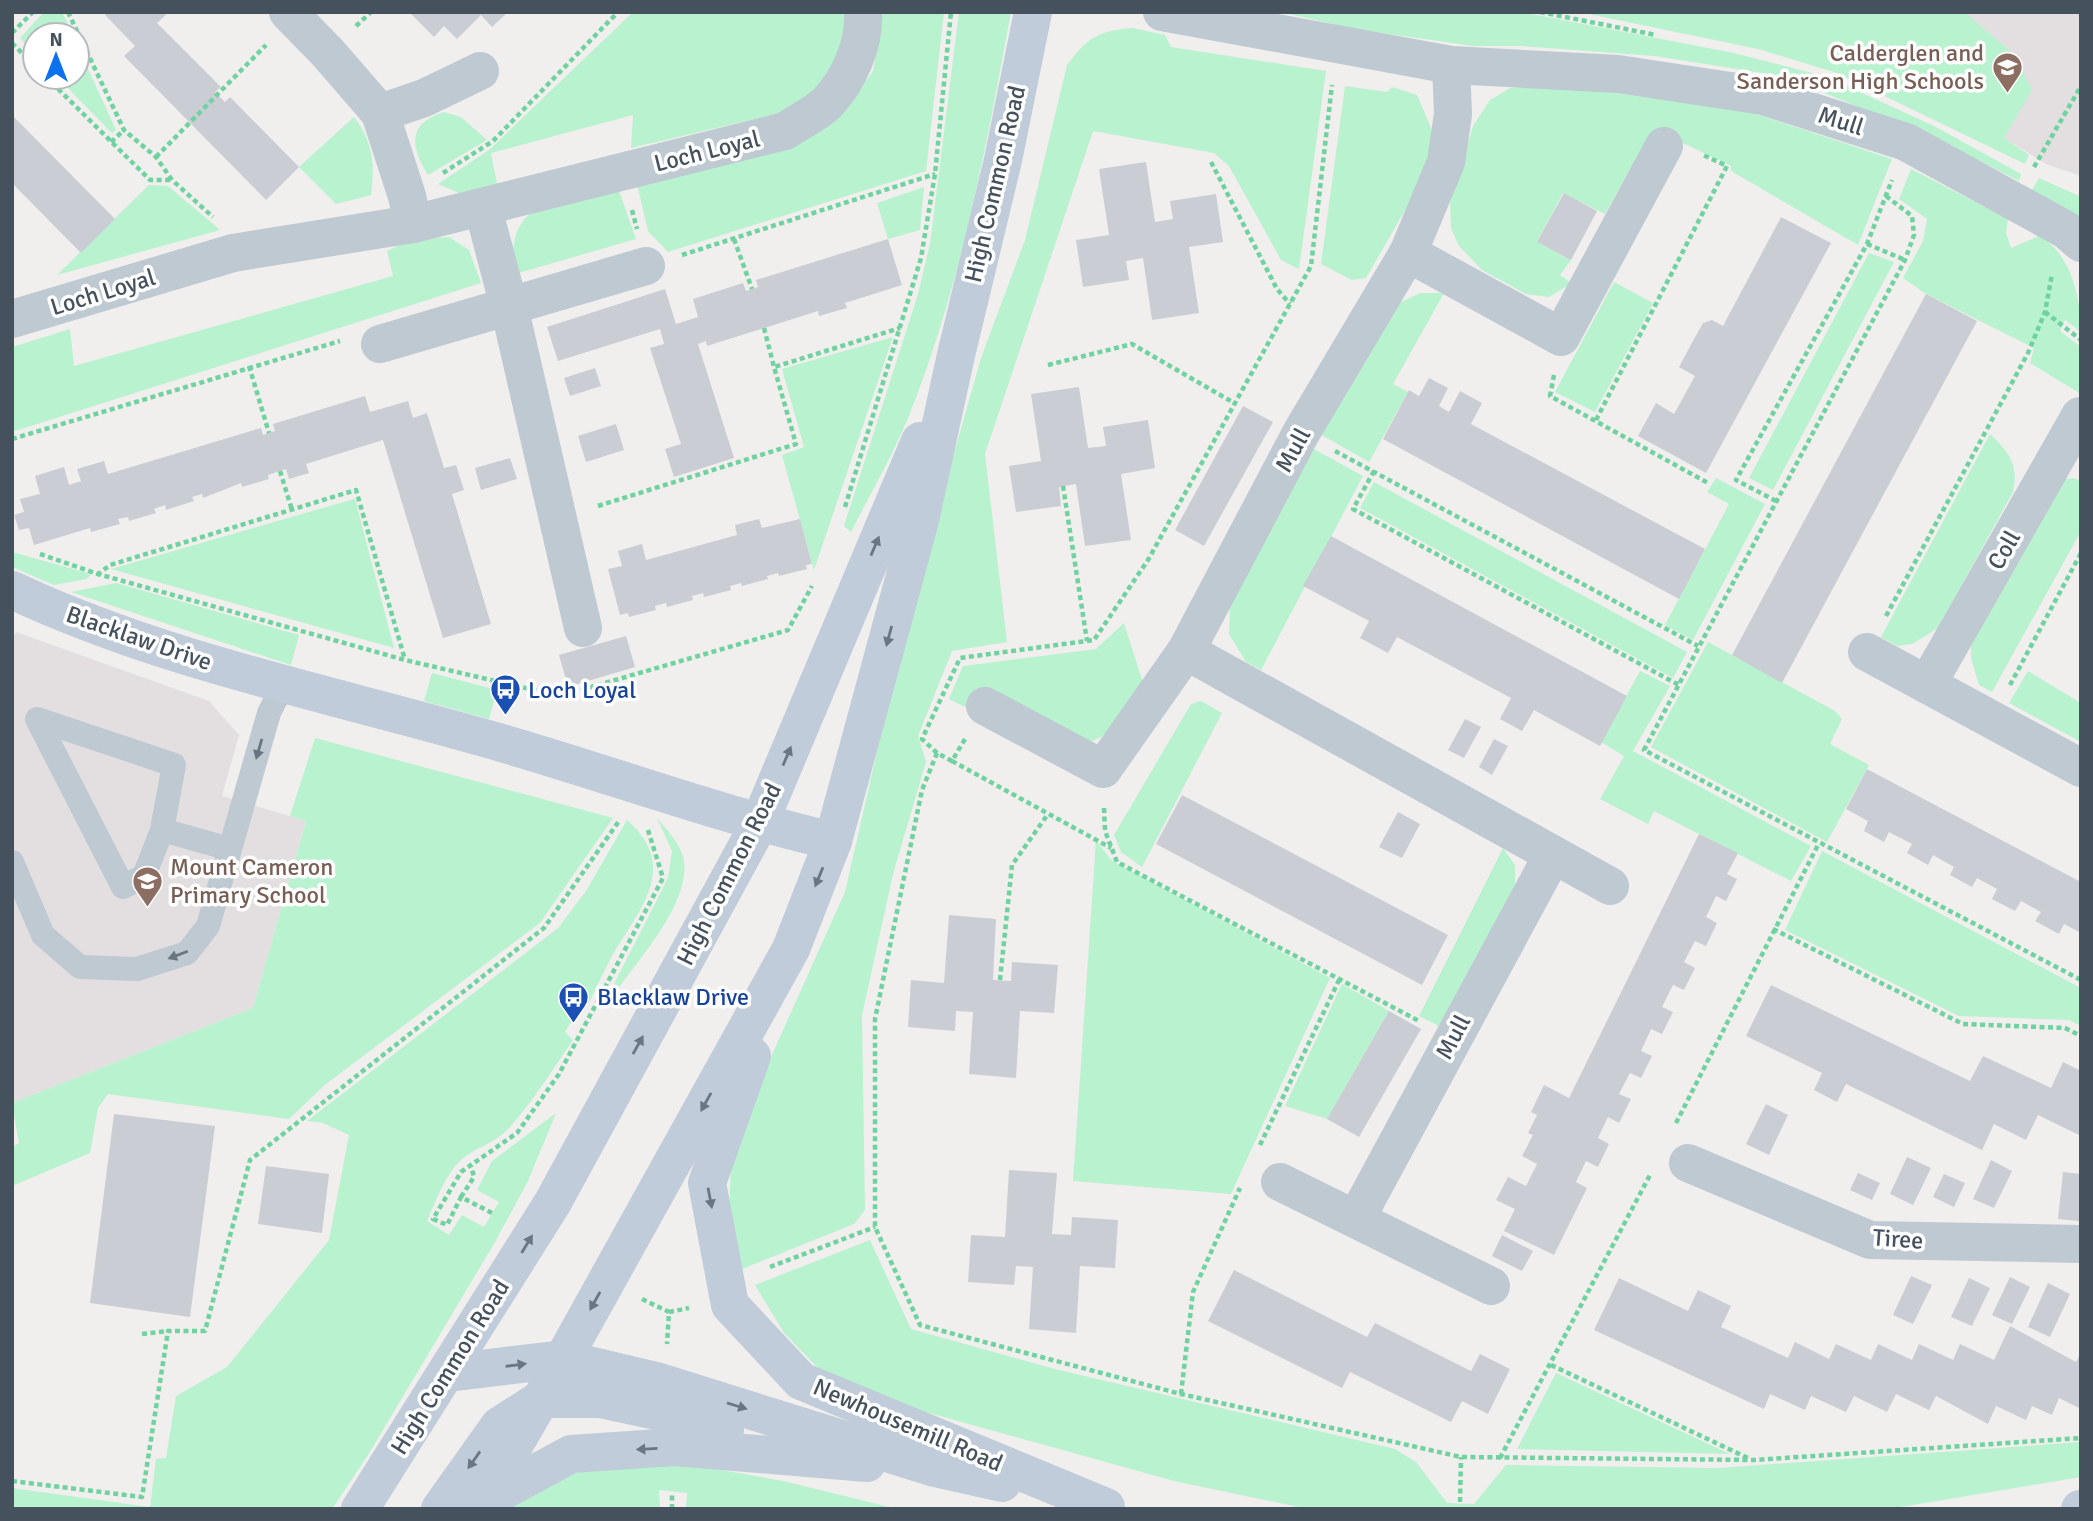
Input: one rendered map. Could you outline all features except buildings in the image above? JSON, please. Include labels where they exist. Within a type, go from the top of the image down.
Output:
[{"type":"street","name":"Loch Loyal","points":[[12,319],[233,253],[410,210],[483,208],[785,131],[826,104],[848,75],[864,29],[863,12]]},
{"type":"street","name":"High Common Road","points":[[477,1509],[541,1399],[791,948],[834,841],[920,520],[1003,160],[1033,12]]},
{"type":"street","name":"Mull","points":[[1162,12],[1451,65],[1618,74],[1762,96],[1906,142],[2066,230],[2081,243]]},
{"type":"street","points":[[291,15],[380,113],[410,210]]},
{"type":"street","name":"Mull","points":[[1103,769],[1186,651],[1301,433],[1408,253],[1446,162],[1453,114],[1451,65]]},
{"type":"street","points":[[380,113],[424,98],[480,71]]},
{"type":"street","points":[[1408,253],[1561,337],[1664,146]]},
{"type":"street","points":[[483,208],[509,306],[583,628]]},
{"type":"street","points":[[380,344],[646,266]]},
{"type":"street","name":"High Common Road","points":[[360,1509],[448,1373],[553,1202],[759,824],[956,355]]},
{"type":"street","name":"Coll","points":[[1928,683],[2080,416]]},
{"type":"street","name":"Blacklaw Drive","points":[[12,590],[47,606],[283,685],[488,739],[759,824],[834,841]]},
{"type":"street","points":[[1186,651],[1610,886]]},
{"type":"street","points":[[1867,652],[2081,768]]},
{"type":"street","points":[[985,705],[1103,769]]},
{"type":"street","name":"Mull","points":[[1356,1219],[1451,1038],[1552,856]]},
{"type":"street","name":"Newhousemill Road","points":[[791,948],[707,1183],[730,1305],[801,1381],[1110,1508]]},
{"type":"street","name":"Tiree","points":[[1688,1163],[1870,1240],[2081,1244]]},
{"type":"street","points":[[1280,1182],[1492,1286]]},
{"type":"street","name":"Newhousemill Road","points":[[448,1373],[563,1359],[656,1381],[935,1468],[1110,1508]]},
{"type":"street","name":"High Common Road","points":[[440,1509],[499,1426],[541,1399]]},
{"type":"street","name":"Newhousemill Road","points":[[541,1399],[600,1399],[684,1417],[810,1458]]},
{"type":"street","name":"Newhousemill Road","points":[[483,1509],[490,1498],[571,1454],[674,1447],[935,1468]]},
{"type":"lane","points":[[12,862],[43,935],[80,967],[137,969],[187,953],[208,926],[269,713],[283,685]]},
{"type":"lane","points":[[37,719],[174,765],[162,830],[144,876],[123,887],[37,719]]},
{"type":"lane","points":[[162,830],[230,849]]},
{"type":"path","points":[[12,33],[33,12]]},
{"type":"path","points":[[68,12],[124,130],[156,157],[172,180],[227,230],[233,253]]},
{"type":"path","points":[[410,210],[493,141],[618,12]]},
{"type":"path","points":[[841,520],[921,258],[935,174],[951,12]]},
{"type":"path","points":[[156,157],[291,15]]},
{"type":"path","points":[[1112,849],[936,753],[922,739],[960,658],[1094,639],[1148,560],[1311,266],[1332,81]]},
{"type":"path","points":[[2015,203],[2081,86]]},
{"type":"path","points":[[60,91],[150,180],[172,180]]},
{"type":"path","points":[[111,142],[124,130]]},
{"type":"path","points":[[1776,501],[1736,481],[1867,244],[1906,142]]},
{"type":"path","points":[[1597,420],[1727,166],[1683,146],[1664,146]]},
{"type":"path","points":[[1211,162],[1277,289],[1290,304]]},
{"type":"path","points":[[623,172],[646,266],[935,174]]},
{"type":"path","points":[[1886,196],[1912,216],[1914,235],[1905,260],[1644,750],[2081,981]]},
{"type":"path","points":[[734,239],[752,289]]},
{"type":"path","points":[[1867,244],[1905,260]]},
{"type":"path","points":[[1867,652],[2028,353],[2045,312],[2081,340]]},
{"type":"path","points":[[559,519],[796,444],[764,328]]},
{"type":"path","points":[[774,367],[901,328]]},
{"type":"path","points":[[12,439],[249,366],[358,336],[380,344]]},
{"type":"path","points":[[1561,337],[1550,396],[1708,482]]},
{"type":"path","points":[[1048,365],[1132,344],[1236,404]]},
{"type":"path","points":[[249,366],[269,433]]},
{"type":"path","points":[[1301,433],[1698,646]]},
{"type":"path","points":[[281,471],[292,510]]},
{"type":"path","points":[[1374,471],[1353,509],[1679,685]]},
{"type":"path","points":[[1063,486],[1087,641]]},
{"type":"path","points":[[47,606],[58,590],[94,582],[98,574],[110,565],[356,489],[405,660]]},
{"type":"path","points":[[37,553],[98,574],[405,660],[560,696],[788,631],[814,581]]},
{"type":"path","points":[[1991,720],[2081,553]]},
{"type":"path","points":[[952,761],[985,705]]},
{"type":"path","points":[[936,753],[922,790],[875,1019],[875,1227],[920,1325],[1181,1394],[1461,1457],[1754,1460],[2081,1438]]},
{"type":"path","points":[[1103,769],[1105,831],[1117,862],[1451,1038]]},
{"type":"path","points":[[142,1334],[205,1331],[250,1160],[544,928],[627,810]]},
{"type":"path","points":[[1000,980],[1012,865],[1048,814]]},
{"type":"path","points":[[471,1166],[474,1177],[447,1225],[433,1219],[461,1172],[517,1133],[559,1074],[663,878],[647,826]]},
{"type":"path","points":[[1773,929],[1964,1024],[2065,1028],[2081,1036]]},
{"type":"path","points":[[461,1197],[492,1213]]},
{"type":"path","points":[[770,1267],[875,1227]]},
{"type":"path","points":[[638,1297],[669,1312],[695,1306]]},
{"type":"path","points":[[667,1345],[669,1312]]},
{"type":"path","points":[[12,1481],[142,1497],[169,1331]]},
{"type":"path","points":[[1551,1365],[1754,1460]]},
{"type":"path","points":[[1460,1502],[1461,1457]]},
{"type":"path","points":[[672,1492],[672,1509]]},
{"type":"shaded area","name":"Calderglen and Sanderson High Schools","points":[[1715,12],[2081,12],[2081,176],[2046,164],[2004,138]]},
{"type":"shaded area","name":"Mount Cameron Primary School","points":[[16,632],[209,701],[239,735],[222,796],[306,821],[253,1008],[12,1103],[12,639]]},
{"type":"green space","points":[[44,12],[62,12],[66,21],[36,21]]},
{"type":"green space","points":[[633,12],[844,12],[844,46],[833,68],[806,98],[784,112],[631,148],[633,115],[491,153],[497,184],[459,193],[438,184],[489,150]]},
{"type":"green space","points":[[883,12],[944,12],[926,171],[668,252],[648,231],[637,184],[852,101],[873,71]]},
{"type":"green space","points":[[959,12],[1011,12],[992,115],[970,218],[943,319],[902,433],[851,532],[844,526],[918,294],[930,244]]},
{"type":"green space","points":[[1280,12],[1522,12],[1734,53],[1827,77],[1936,127],[2021,174],[2019,181],[1931,136],[1782,76],[1654,56],[1520,46],[1473,46],[1355,29]]},
{"type":"green space","points":[[1579,12],[1964,12],[2013,53],[2032,90],[2004,138],[2029,155],[2025,164],[1837,73],[1758,49]]},
{"type":"green space","points":[[1133,28],[1165,35],[1171,47],[1326,71],[1299,269],[1281,260],[1229,166],[1214,153],[1093,131],[985,454],[1007,642],[952,651],[918,736],[926,762],[893,874],[862,1015],[865,1210],[854,1224],[742,1269],[729,1217],[731,1162],[762,1077],[845,892],[890,695],[949,471],[981,358],[1025,240],[1067,65],[1081,48],[1095,37],[1111,31]]},
{"type":"green space","points":[[91,76],[116,130],[112,133],[71,91],[91,91]]},
{"type":"green space","points":[[1546,84],[1744,110],[1892,159],[1858,245],[1731,171],[1731,166],[1685,144],[1649,135],[1605,214],[1563,193],[1537,242],[1571,260],[1560,275],[1572,283],[1549,297],[1526,294],[1482,270],[1459,246],[1451,228],[1450,203],[1473,126],[1490,100],[1510,88]]},
{"type":"green space","points":[[1345,86],[1387,92],[1392,87],[1417,95],[1433,133],[1435,158],[1366,278],[1352,280],[1321,264]]},
{"type":"green space","points":[[444,112],[461,117],[487,140],[428,175],[418,155],[415,137],[423,123]]},
{"type":"green space","points":[[354,117],[369,144],[373,173],[371,195],[336,204],[299,167]]},
{"type":"green space","points":[[1911,169],[2008,219],[2006,233],[2011,248],[2039,236],[2059,253],[2072,278],[2079,305],[2081,332],[2065,320],[2060,331],[2081,347],[2081,394],[2030,363],[2034,348],[1926,294],[1903,278],[1923,241],[1927,219],[1899,199]]},
{"type":"green space","points":[[2039,178],[2081,197],[2081,220],[2032,190]]},
{"type":"green space","points":[[149,185],[168,186],[220,230],[57,275]]},
{"type":"green space","points":[[924,187],[920,230],[888,239],[877,203]]},
{"type":"green space","points":[[618,188],[636,239],[515,274],[514,249],[518,230],[527,216],[557,201]]},
{"type":"green space","points":[[449,237],[469,250],[481,283],[12,432],[12,347],[70,329],[74,366],[393,276],[387,251],[411,240]]},
{"type":"green space","points":[[1869,253],[1894,262],[1773,490],[1749,478]]},
{"type":"green space","points":[[1614,282],[1653,303],[1595,412],[1555,392]]},
{"type":"green space","points":[[1420,293],[1444,293],[1393,384],[1408,392],[1369,462],[1320,434],[1397,304]]},
{"type":"green space","points":[[893,337],[814,570],[782,455],[804,447],[782,369]]},
{"type":"green space","points":[[1990,434],[2011,460],[2015,474],[2013,492],[1938,628],[1912,644],[1897,646],[1881,637]]},
{"type":"green space","points":[[1314,449],[1363,476],[1261,670],[1246,662],[1229,634],[1230,604]]},
{"type":"green space","points":[[1716,478],[1765,504],[1693,640],[1665,625],[1729,504],[1707,492]]},
{"type":"green space","points":[[2073,478],[2081,481],[2081,531],[1992,692],[1979,685],[1971,658],[1971,640],[2062,480]]},
{"type":"green space","points":[[1374,482],[1687,652],[1673,678],[1360,508]]},
{"type":"green space","points":[[354,499],[394,648],[111,569]]},
{"type":"green space","points":[[12,552],[91,574],[87,579],[54,585],[12,567]]},
{"type":"green space","points":[[116,583],[299,635],[291,665],[71,592]]},
{"type":"green space","points":[[1124,623],[1143,683],[1114,731],[1090,742],[971,710],[949,699],[963,666],[1096,649]]},
{"type":"green space","points":[[1708,642],[1835,711],[1842,719],[1830,744],[1869,765],[1827,842],[1651,747]]},
{"type":"green space","points":[[1640,671],[1670,686],[1633,751],[1811,846],[1791,881],[1654,811],[1648,824],[1600,799],[1624,756],[1601,742]]},
{"type":"green space","points":[[2028,671],[2081,703],[2081,742],[2009,703]]},
{"type":"green space","points":[[432,673],[497,690],[489,719],[424,701]]},
{"type":"green space","points":[[1201,701],[1222,713],[1142,867],[1121,852],[1114,835],[1191,704]]},
{"type":"green space","points":[[315,738],[613,818],[540,923],[326,1084],[289,1119],[108,1094],[98,1108],[90,1153],[12,1186],[12,1147],[19,1143],[12,1103],[253,1008],[306,821],[290,816]]},
{"type":"green space","points":[[657,818],[680,849],[684,866],[682,884],[666,922],[618,989],[613,986],[668,878],[672,851]]},
{"type":"green space","points":[[627,820],[643,838],[651,855],[653,872],[642,906],[611,958],[589,1003],[583,1002],[565,1032],[573,1040],[506,1131],[455,1166],[427,1221],[449,1235],[462,1215],[484,1227],[499,1202],[477,1190],[492,1161],[556,1113],[528,1181],[495,1242],[368,1455],[332,1509],[12,1509],[12,1488],[150,1507],[156,1459],[166,1458],[176,1396],[227,1367],[329,1240],[349,1135],[323,1123],[307,1121],[558,928],[586,891]]},
{"type":"green space","points":[[1096,840],[1111,860],[1330,978],[1231,1194],[1073,1181]]},
{"type":"green space","points":[[1503,848],[1515,865],[1515,888],[1439,1026],[1419,1016]]},
{"type":"green space","points":[[1822,851],[2081,988],[2081,1026],[2069,1020],[1959,1016],[1785,930]]},
{"type":"green space","points":[[1342,984],[1389,1011],[1327,1119],[1285,1106]]},
{"type":"green space","points":[[870,1240],[911,1329],[1055,1369],[1395,1449],[1416,1462],[1447,1503],[1474,1504],[1506,1465],[1719,1468],[2081,1442],[2081,1477],[1889,1509],[1308,1509],[1174,1481],[868,1396],[817,1367],[784,1333],[755,1285]]},
{"type":"green space","points":[[1556,1373],[1730,1454],[1517,1449]]},
{"type":"green space","points":[[660,1459],[783,1481],[898,1509],[686,1509],[687,1493],[659,1490],[660,1509],[509,1509],[552,1475]]},
{"type":"place","name":"Calderglen and Sanderson High Schools","points":[[2007,94]]},
{"type":"place","name":"Loch Loyal","points":[[505,717]]},
{"type":"place","name":"Mount Cameron Primary School","points":[[147,908]]},
{"type":"place","name":"Blacklaw Drive","points":[[574,1024]]}]
